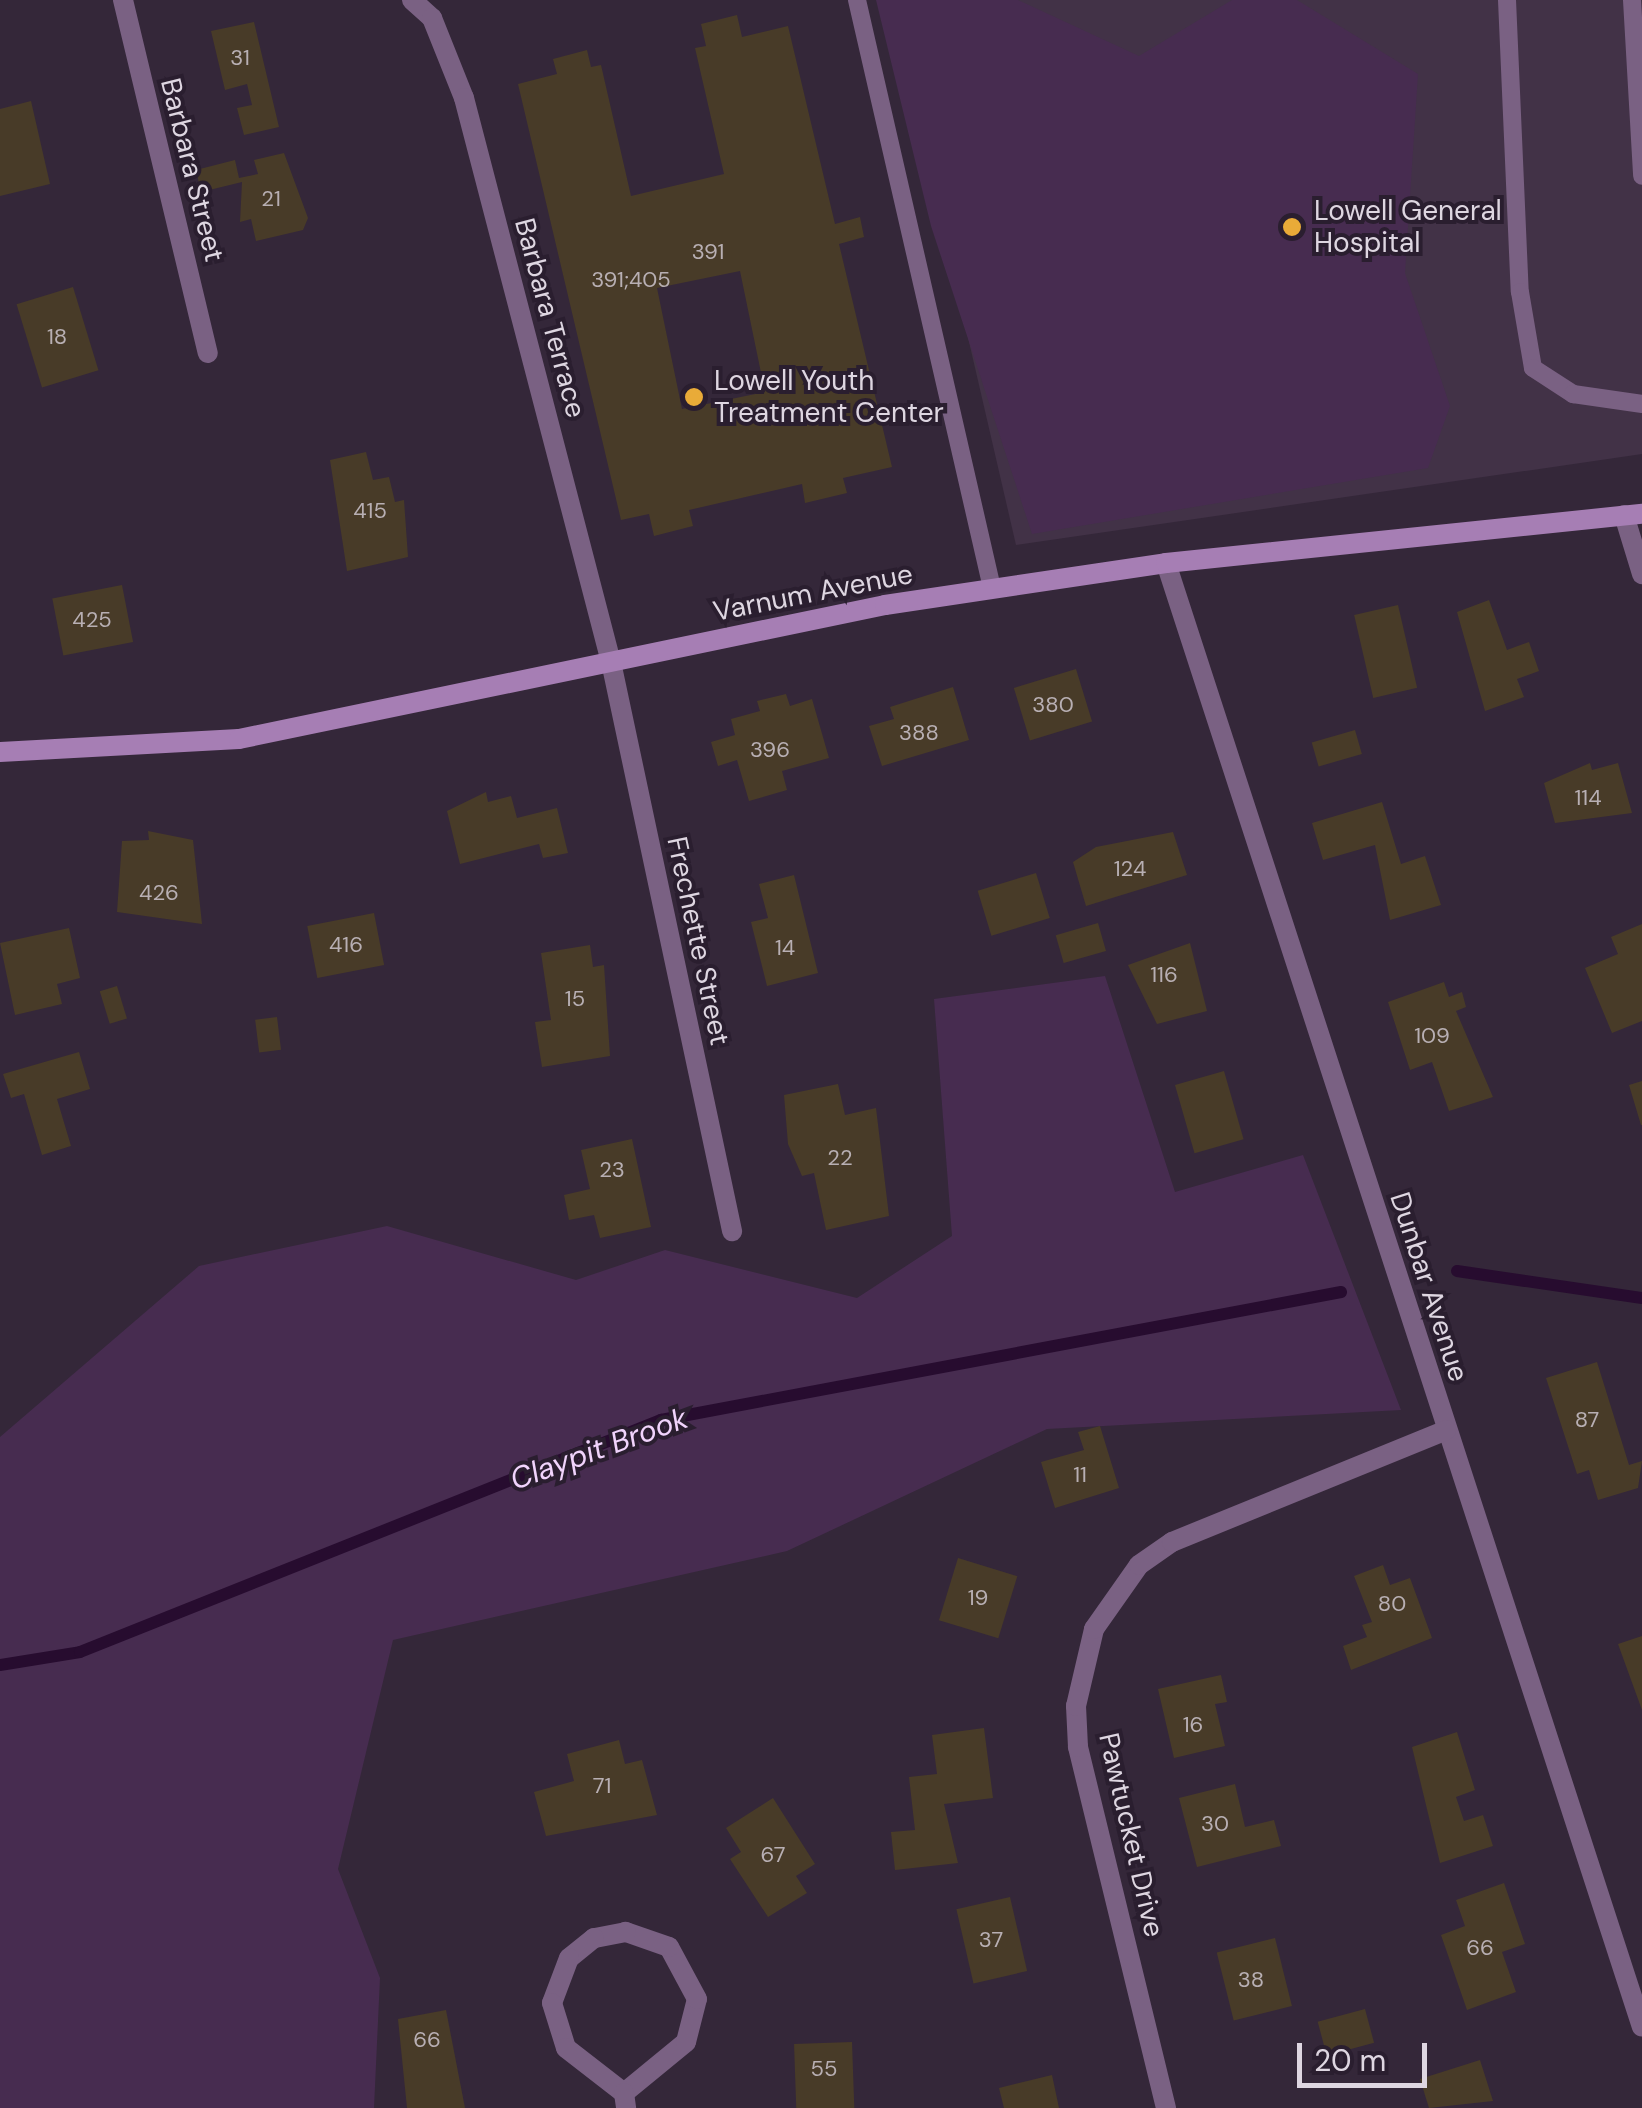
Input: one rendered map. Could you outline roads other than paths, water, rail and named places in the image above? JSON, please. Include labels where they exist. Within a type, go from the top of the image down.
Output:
[{"type":"main road","name":"Varnum Avenue","points":[[0,752],[239,739],[992,588],[1166,563],[1633,515]]},
{"type":"street","name":"Barbara Street","points":[[123,0],[208,353]]},
{"type":"street","name":"Barbara Terrace","points":[[412,0],[432,18],[464,98],[611,662]]},
{"type":"street","points":[[1633,515],[1642,574]]},
{"type":"street","name":"Dunbar Avenue","points":[[1166,563],[1642,2027]]},
{"type":"street","name":"Frechette Street","points":[[611,662],[732,1231]]},
{"type":"street","name":"Pawtucket Drive","points":[[1166,2108],[1078,1747],[1076,1706],[1094,1629],[1139,1566],[1172,1542],[1446,1430]]},
{"type":"street","points":[[626,1932],[668,1947],[697,1999],[686,2042],[625,2100],[566,2048],[552,2003],[568,1958],[594,1938],[626,1932]]},
{"type":"lane","points":[[857,0],[992,588]]},
{"type":"lane","points":[[1508,0],[1520,292],[1533,368],[1572,394],[1642,404]]},
{"type":"lane","points":[[1632,0],[1642,176]]},
{"type":"waterway","name":"Claypit Brook","points":[[1457,1271],[1642,1298]]},
{"type":"waterway","name":"Claypit Brook","points":[[0,1665],[80,1652],[661,1420],[1341,1292]]},
{"type":"place","name":"Lowell General Hospital","points":[[1292,227]]},
{"type":"place","name":"Lowell Youth Treatment Center","points":[[694,397]]}]
